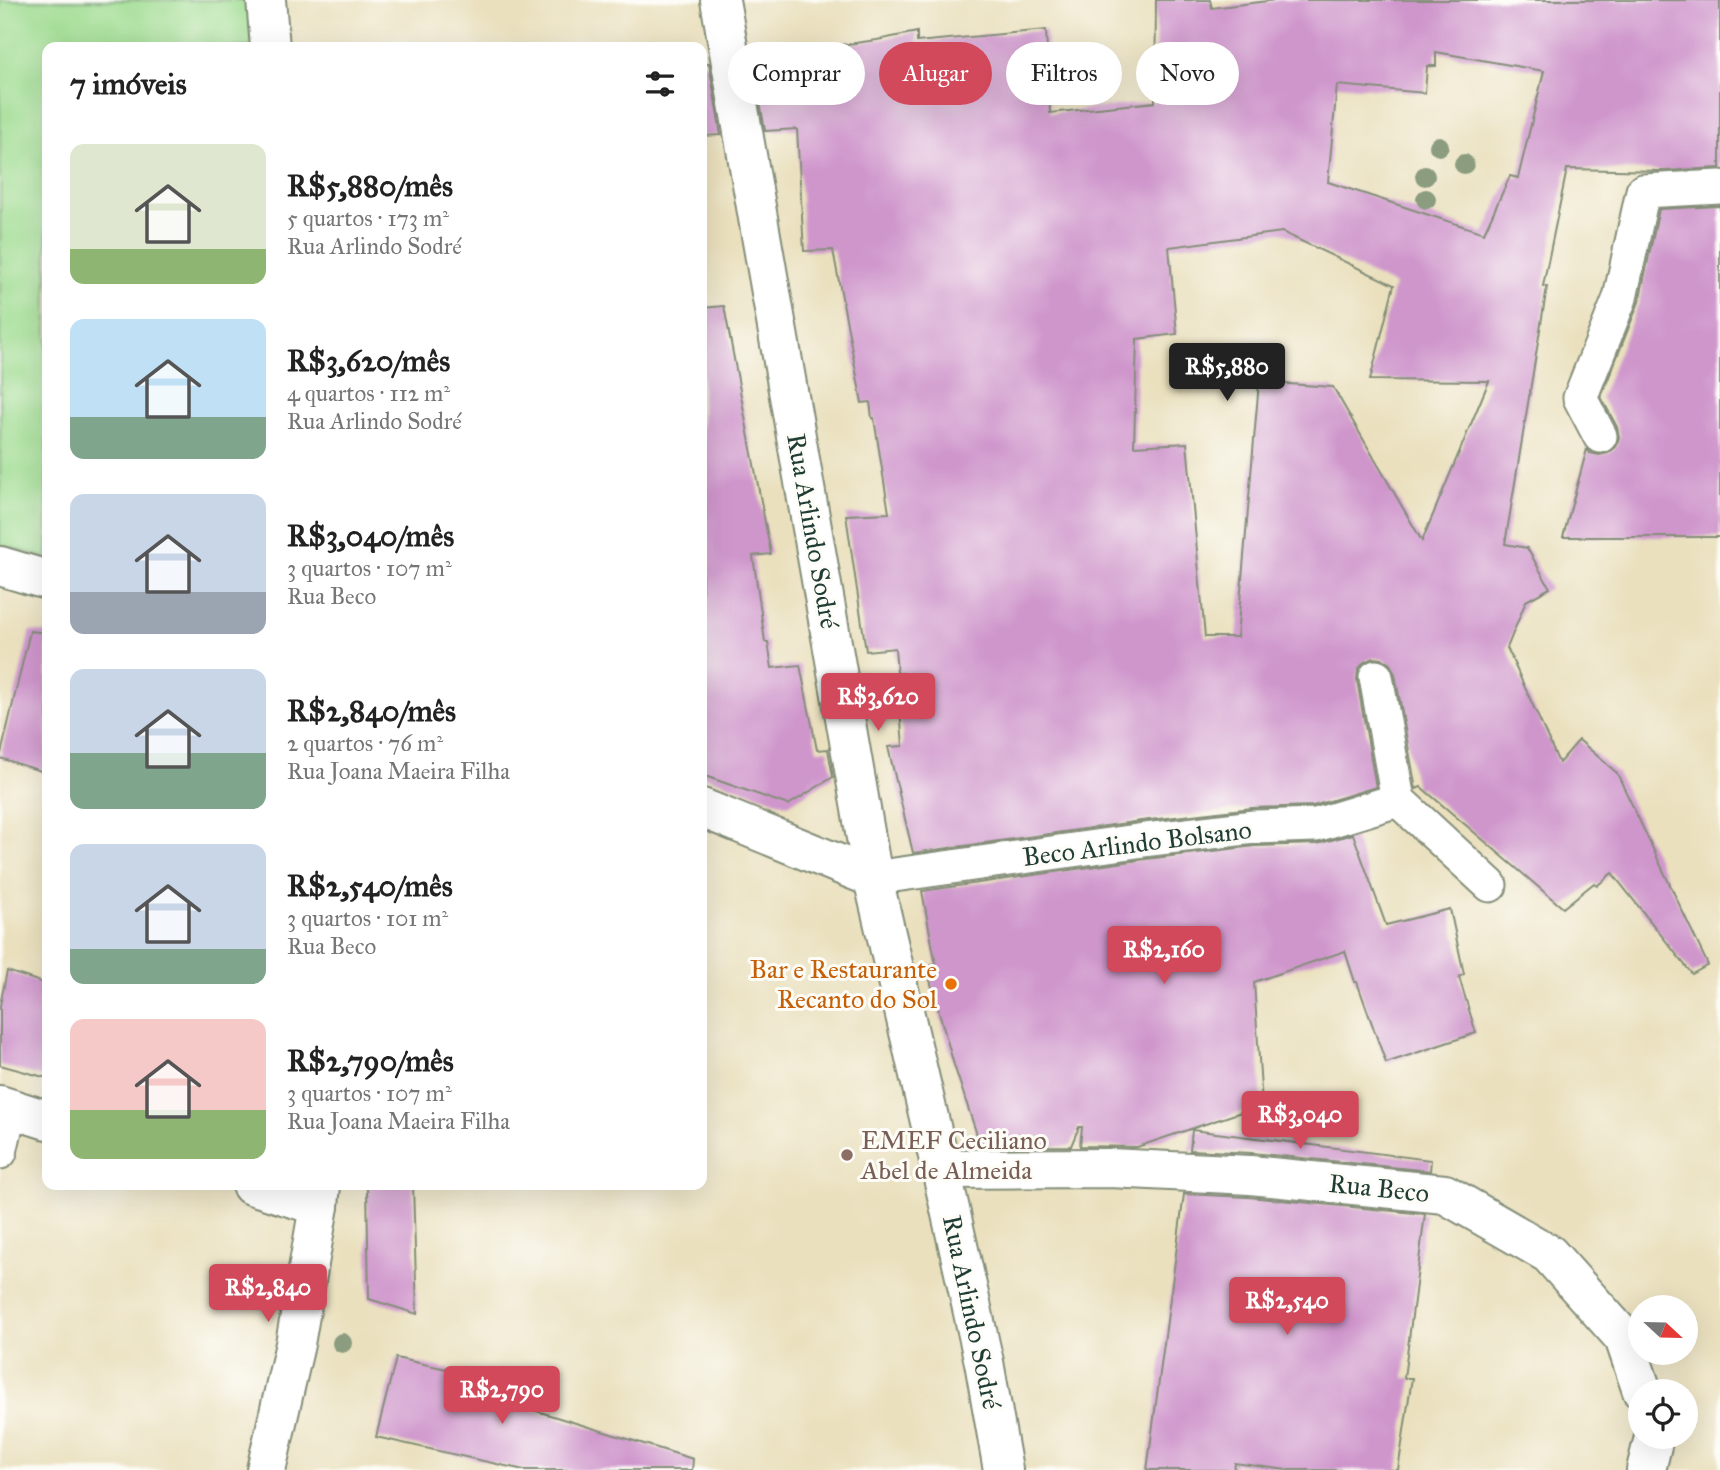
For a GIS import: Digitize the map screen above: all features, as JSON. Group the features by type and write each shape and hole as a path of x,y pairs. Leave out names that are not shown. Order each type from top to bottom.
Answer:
{"street":[{"path":"266,0 270,42"},
{"name":"Rua Arlindo Sodré","path":"720,0 873,878 984,1362 1003,1470"},
{"path":"0,566 42,579"},
{"path":"707,810 873,878"},
{"path":"5,1107 42,1118"},
{"name":"Rua Beco","path":"941,1169 1110,1168 1250,1175 1446,1194 1549,1254 1624,1338 1638,1379"},
{"path":"265,1470 295,1344 320,1196 282,1190"},
{"path":"1646,1470 1651,1449"}],"lane":[{"path":"1600,436 1580,398 1620,298 1643,191 1720,187"},
{"path":"1376,677 1398,800 1490,885"},
{"name":"Beco Arlindo Bolsano","path":"873,878 1144,840 1254,827 1316,825 1398,800"},
{"path":"0,1152 5,1107"}],"green space":[{"path":"0,0 249,0 252,42 42,42 42,557 0,545"}],"building":[{"path":"1156,0 1210,0 1212,8 1276,0 1720,0 1720,168 1663,171 1567,169 1543,286 1547,287 1505,544 1527,548 1550,588 1526,601 1507,648 1559,763 1579,740 1617,773 1708,965 1692,974 1612,873 1597,886 1594,883 1563,908 1421,787 1416,789 1395,674 1390,664 1382,659 1373,658 1364,662 1358,670 1357,680 1376,787 1313,806 1252,808 1141,821 913,853 888,747 903,746 895,648 866,651 846,515 889,513 874,418 870,402 862,403 833,250 804,251 797,129 765,131 760,105 865,105 865,42 862,42 917,32 917,42 1046,30 1047,42 1006,42 1006,105 1050,105 1050,113 1136,104 1239,105 1239,42 1156,42","holes":["1436,52 1544,71 1518,178 1510,176 1484,233 1328,182 1337,85 1425,93 1427,66 1436,66","1282,232 1394,285 1370,380 1489,381 1422,541 1333,387 1259,382 1237,637 1205,637 1187,443 1134,446 1137,339 1177,334 1169,247"]},
{"path":"709,63 721,135 707,136"},
{"path":"1720,206 1720,537 1563,537 1587,449 1590,453 1599,455 1608,453 1616,447 1619,437 1617,427 1601,397 1639,302 1659,209"},
{"path":"724,306 771,554 753,556 765,642 768,642 772,668 800,665 817,750 828,749 833,777 788,805 707,777 707,308"},
{"path":"30,631 42,632 42,771 0,758"},
{"path":"1353,834 1386,925 1450,909 1464,974 1459,977 1476,1033 1386,1063 1345,951 1254,982 1262,1105 1137,1147 1080,1146 1082,1127 1079,1127 1071,1146 981,1147 926,966 936,965 922,891 1255,846 1317,844"},
{"path":"7,971 42,982 42,1077 0,1065 0,1005"},
{"path":"1192,1130 1431,1160 1430,1171 1252,1153 1190,1150"},
{"path":"367,1190 413,1190 417,1314 369,1299"},
{"path":"1184,1194 1248,1197 1425,1214 1404,1378 1412,1378 1398,1470 1287,1470 1235,1463 1234,1470 1147,1470"},
{"path":"396,1358 520,1385 517,1405 693,1459 692,1470 524,1470 376,1437"}],"place":[{"name":"Bar e Restaurante Recanto do Sol","path":"951,984"},
{"name":"EMEF Ceciliano Abel de Almeida","path":"847,1155"}]}
